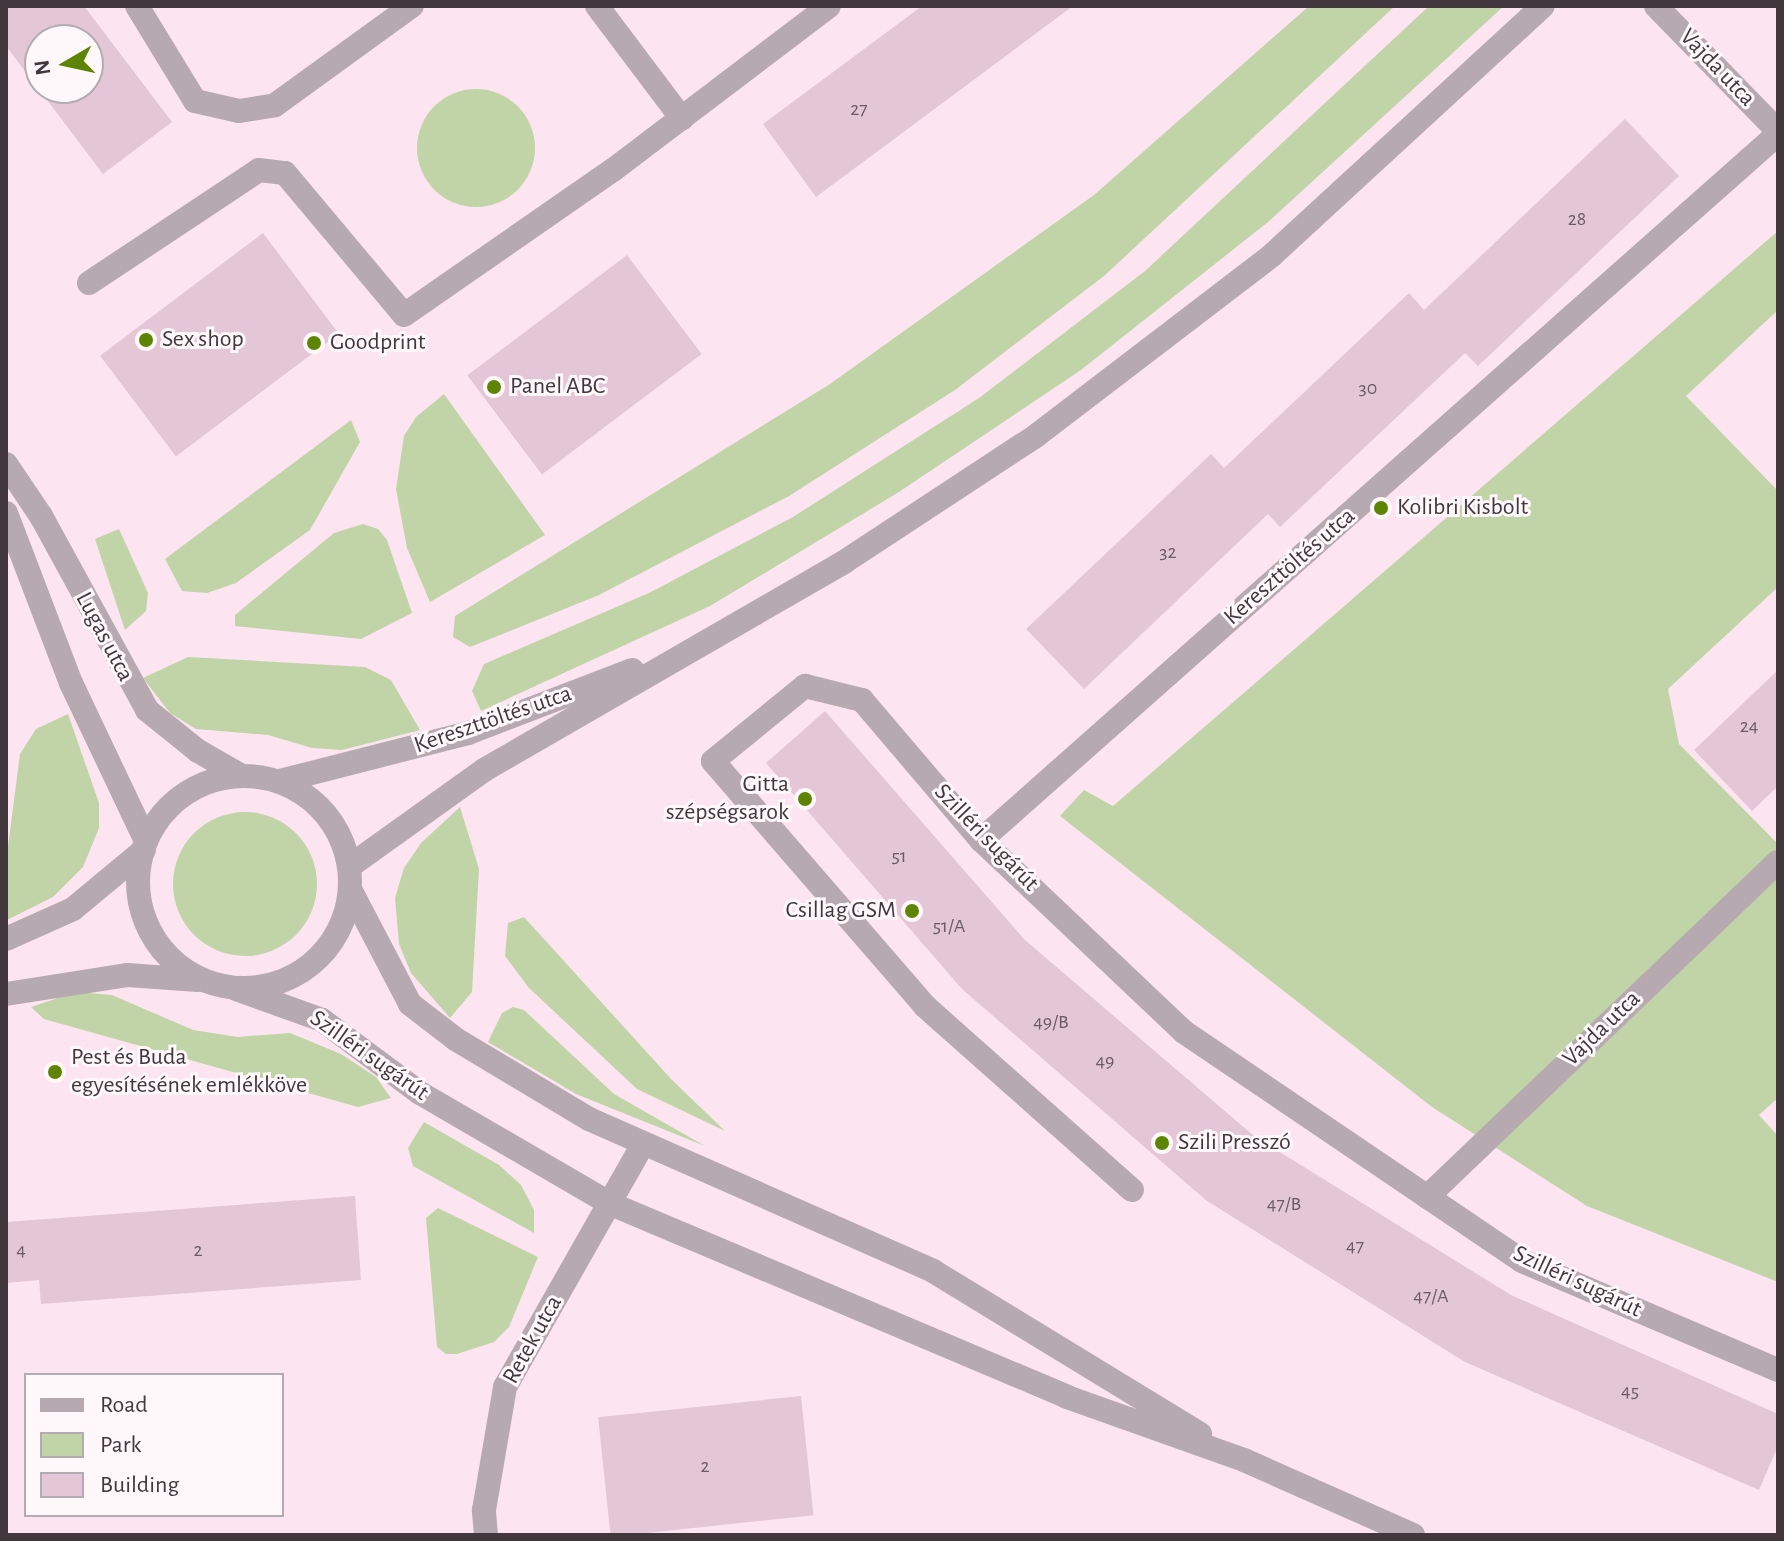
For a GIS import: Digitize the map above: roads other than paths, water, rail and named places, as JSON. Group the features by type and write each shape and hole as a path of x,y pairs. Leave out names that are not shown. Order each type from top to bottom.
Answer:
{"street":[{"path":"137,6 195,101 239,111 275,105 412,6"},
{"path":"597,6 682,119"},
{"path":"89,283 259,170 285,173 404,315 682,119 829,6"},
{"name":"Kereszttöltés utca","path":"350,866 484,770 844,562 1037,435 1271,256 1543,6"},
{"name":"Vajda utca","path":"1656,6 1778,132"},
{"name":"Kereszttöltés utca","path":"981,840 1778,132"},
{"name":"Lugas utca","path":"6,464 41,516 147,710 198,751 240,775"},
{"name":"Lugas utca","path":"6,513 71,683 145,846"},
{"name":"Kereszttöltés utca","path":"280,781 468,733 701,644"},
{"name":"Szilléri sugárút","path":"1132,1190 925,1006 713,761 805,686 862,700 981,840 1184,1032 1522,1261 1778,1370"},
{"path":"6,994 127,975 203,981 236,989 269,987 300,974 325,952 343,924 351,891 350,866 342,838 326,814 305,794 280,781 240,775 186,793 163,813 145,846 138,885 150,932 172,961 203,981"},
{"path":"6,939 73,909 145,846"},
{"name":"Vajda utca","path":"1427,1197 1778,862"},
{"name":"Szilléri sugárút","path":"351,891 410,1004 483,1056 589,1119 781,1199 933,1271 1244,1460"},
{"name":"Szilléri sugárút","path":"236,989 322,1020 420,1093 611,1204 1067,1397 1244,1460 1413,1535"},
{"name":"Retek utca","path":"486,1535 484,1510 505,1387 643,1144"}],"place":[{"name":"Sex shop","path":"146,340"},
{"name":"Goodprint","path":"314,343"},
{"name":"Panel ABC","path":"494,387"},
{"name":"Kolibri Kisbolt","path":"1381,508"},
{"name":"Gitta szépségsarok","path":"805,799"},
{"name":"Csillag GSM","path":"912,911"},
{"name":"Pest és Buda egyesítésének emlékköve","path":"55,1072"},
{"name":"Szili Presszó","path":"1162,1143"}]}
